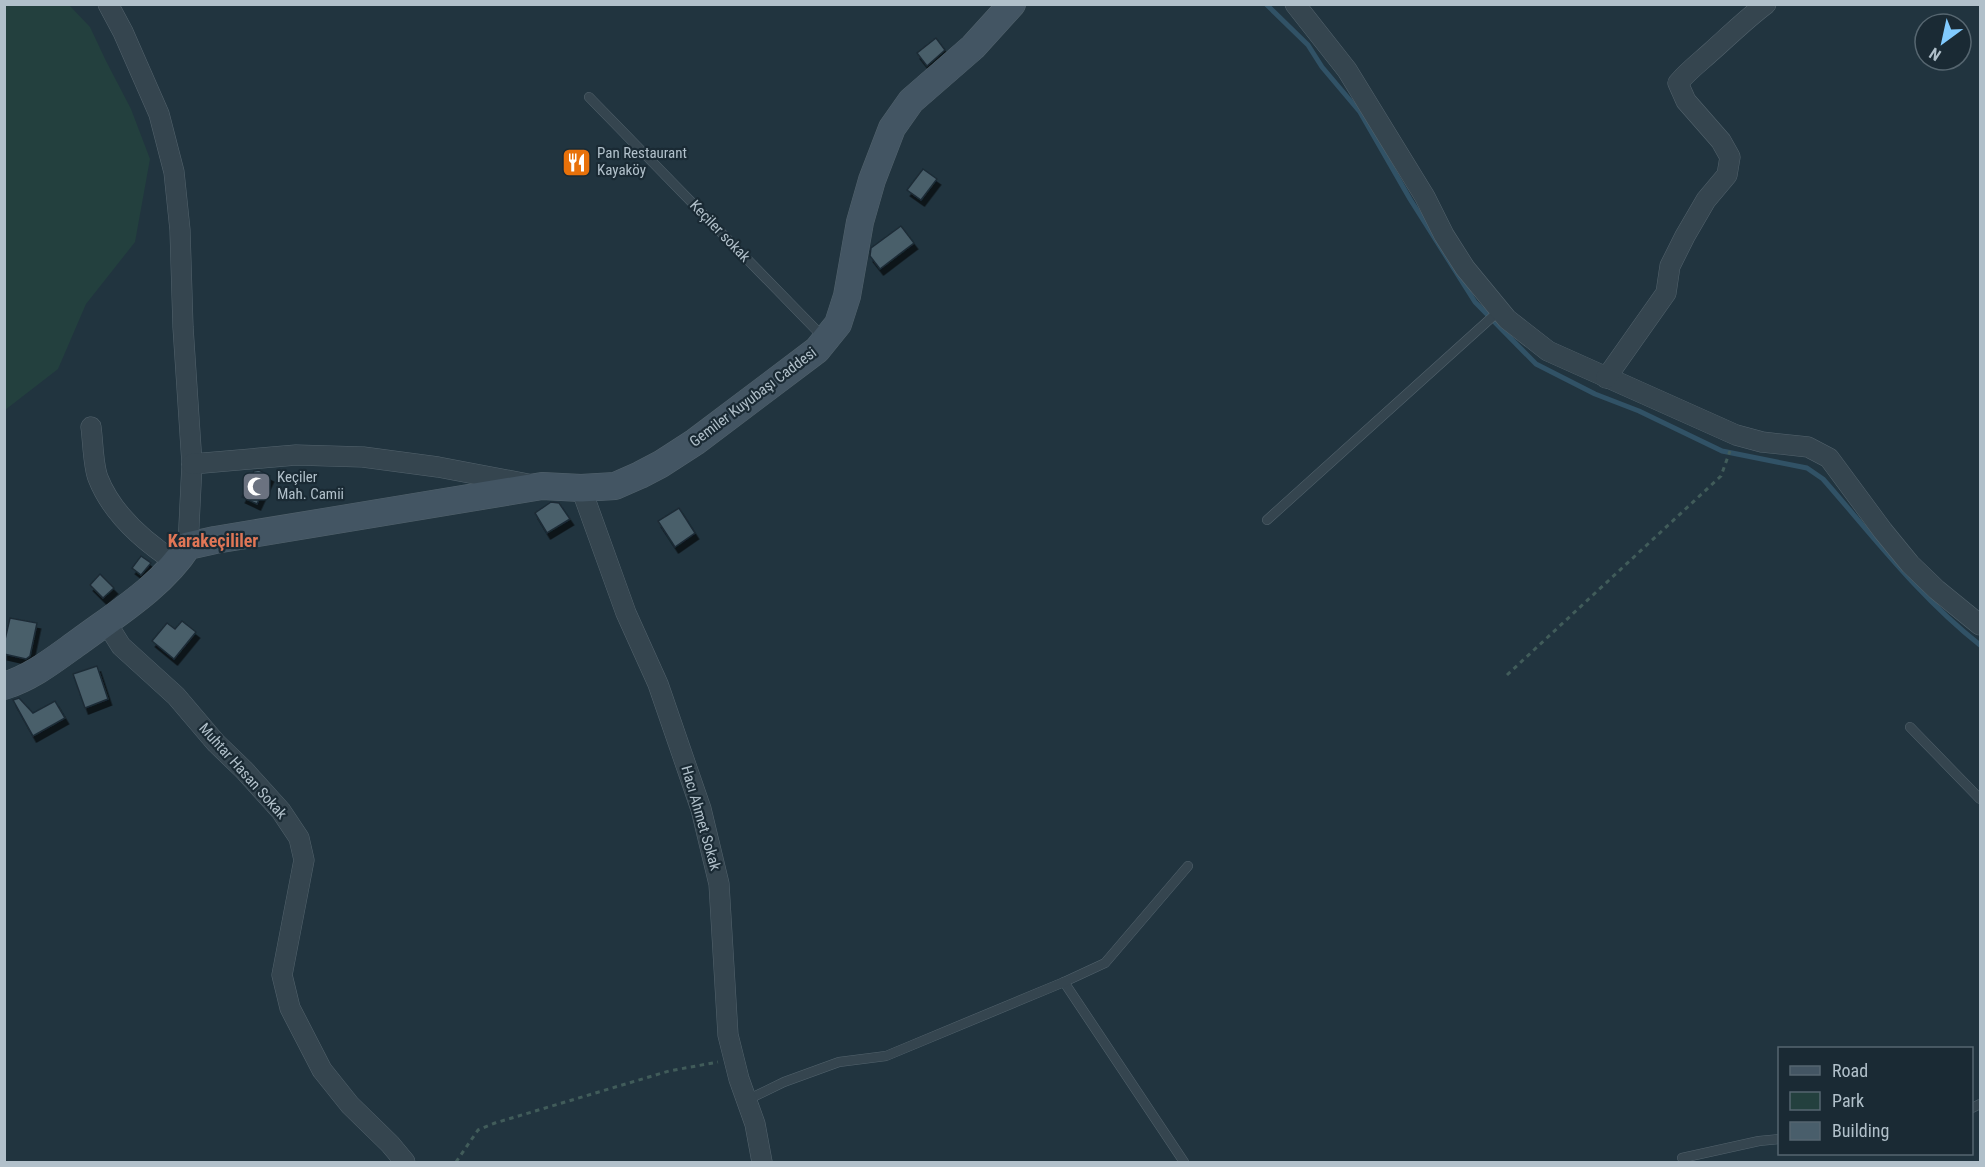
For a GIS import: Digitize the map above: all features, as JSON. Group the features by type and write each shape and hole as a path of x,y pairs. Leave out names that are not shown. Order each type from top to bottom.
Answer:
{"street":[{"path":"108,4 123,32 159,114 174,172 180,230 183,327 192,464 183,554"},
{"name":"Gemiler Kuyubaşı Caddesi","path":"581,488 615,486 662,464 695,442 817,350 826,340 838,324 847,296 860,222 872,180 892,128 911,101 973,47 1012,4"},
{"path":"1295,4 1347,70 1425,197 1444,235 1466,268 1507,319 1548,351 1737,435 1762,442 1808,447 1830,458 1882,531 1910,564 1937,590 1980,625"},
{"path":"1606,378 1666,293 1670,266 1685,236 1706,200 1727,175 1730,157 1721,141 1686,101 1678,83 1742,22 1766,4"},
{"path":"91,427 97,477 119,514 155,549 183,554"},
{"path":"192,464 296,455 363,456 542,486 581,488"},
{"path":"6,684 37,671 132,603 183,554 215,540 542,486"},
{"name":"Hacı Ahmet Sokak","path":"581,488 626,613 658,684 700,809 719,884 728,1035 755,1124 762,1162"},
{"name":"Muhtar Hasan Sokak","path":"106,622 121,646 176,696 216,743 281,811 299,838 304,860 282,975 290,1008 322,1070 350,1105 405,1162"}],"lane":[{"name":"Keçiler sokak","path":"589,97 826,340"},
{"path":"1267,520 1500,311"},
{"path":"1910,727 1980,799"},
{"path":"747,1100 784,1082 839,1062 886,1056 1105,963 1188,866"},
{"path":"1064,982 1184,1162"},
{"path":"1682,1158 1759,1141 1778,1139"}],"path":[{"path":"1507,675 1721,476 1725,463"},
{"path":"456,1162 478,1130 669,1071 734,1059"}],"green space":[{"path":"5,4 69,5 90,27 131,109 150,159 135,242 86,304 58,369 5,410"}],"building":[{"path":"936,38 945,50 927,66 917,53"},
{"path":"923,169 937,179 921,200 907,190"},
{"path":"901,226 914,243 880,269 870,256 871,248"},
{"name":"Keçiler Mah. Camii","path":"259,470 270,476 257,504 242,497 254,471"},
{"path":"551,502 559,503 570,519 547,533 535,513"},
{"path":"679,508 695,533 675,547 658,521"},
{"path":"141,556 151,563 141,575 132,568"},
{"path":"100,574 114,588 103,598 90,585"},
{"path":"10,618 37,623 30,656 26,659 4,654"},
{"path":"182,621 196,632 174,659 152,641 167,623 175,629"},
{"path":"97,666 108,699 85,708 73,674"},
{"path":"19,698 33,713 55,701 65,718 33,736 13,700"}],"waterway":[{"path":"1266,4 1308,45 1322,67 1360,112 1410,199 1475,302 1536,364 1595,394 1639,411 1722,451 1807,468 1823,479 1917,587 1980,645"}],"place":[{"name":"Pan Restaurant Kayaköy","path":"576,162"},
{"name":"Keçiler Mah. Camii","path":"256,486"}],"district":[{"name":"Karakeçililer","path":"213,541"}]}
